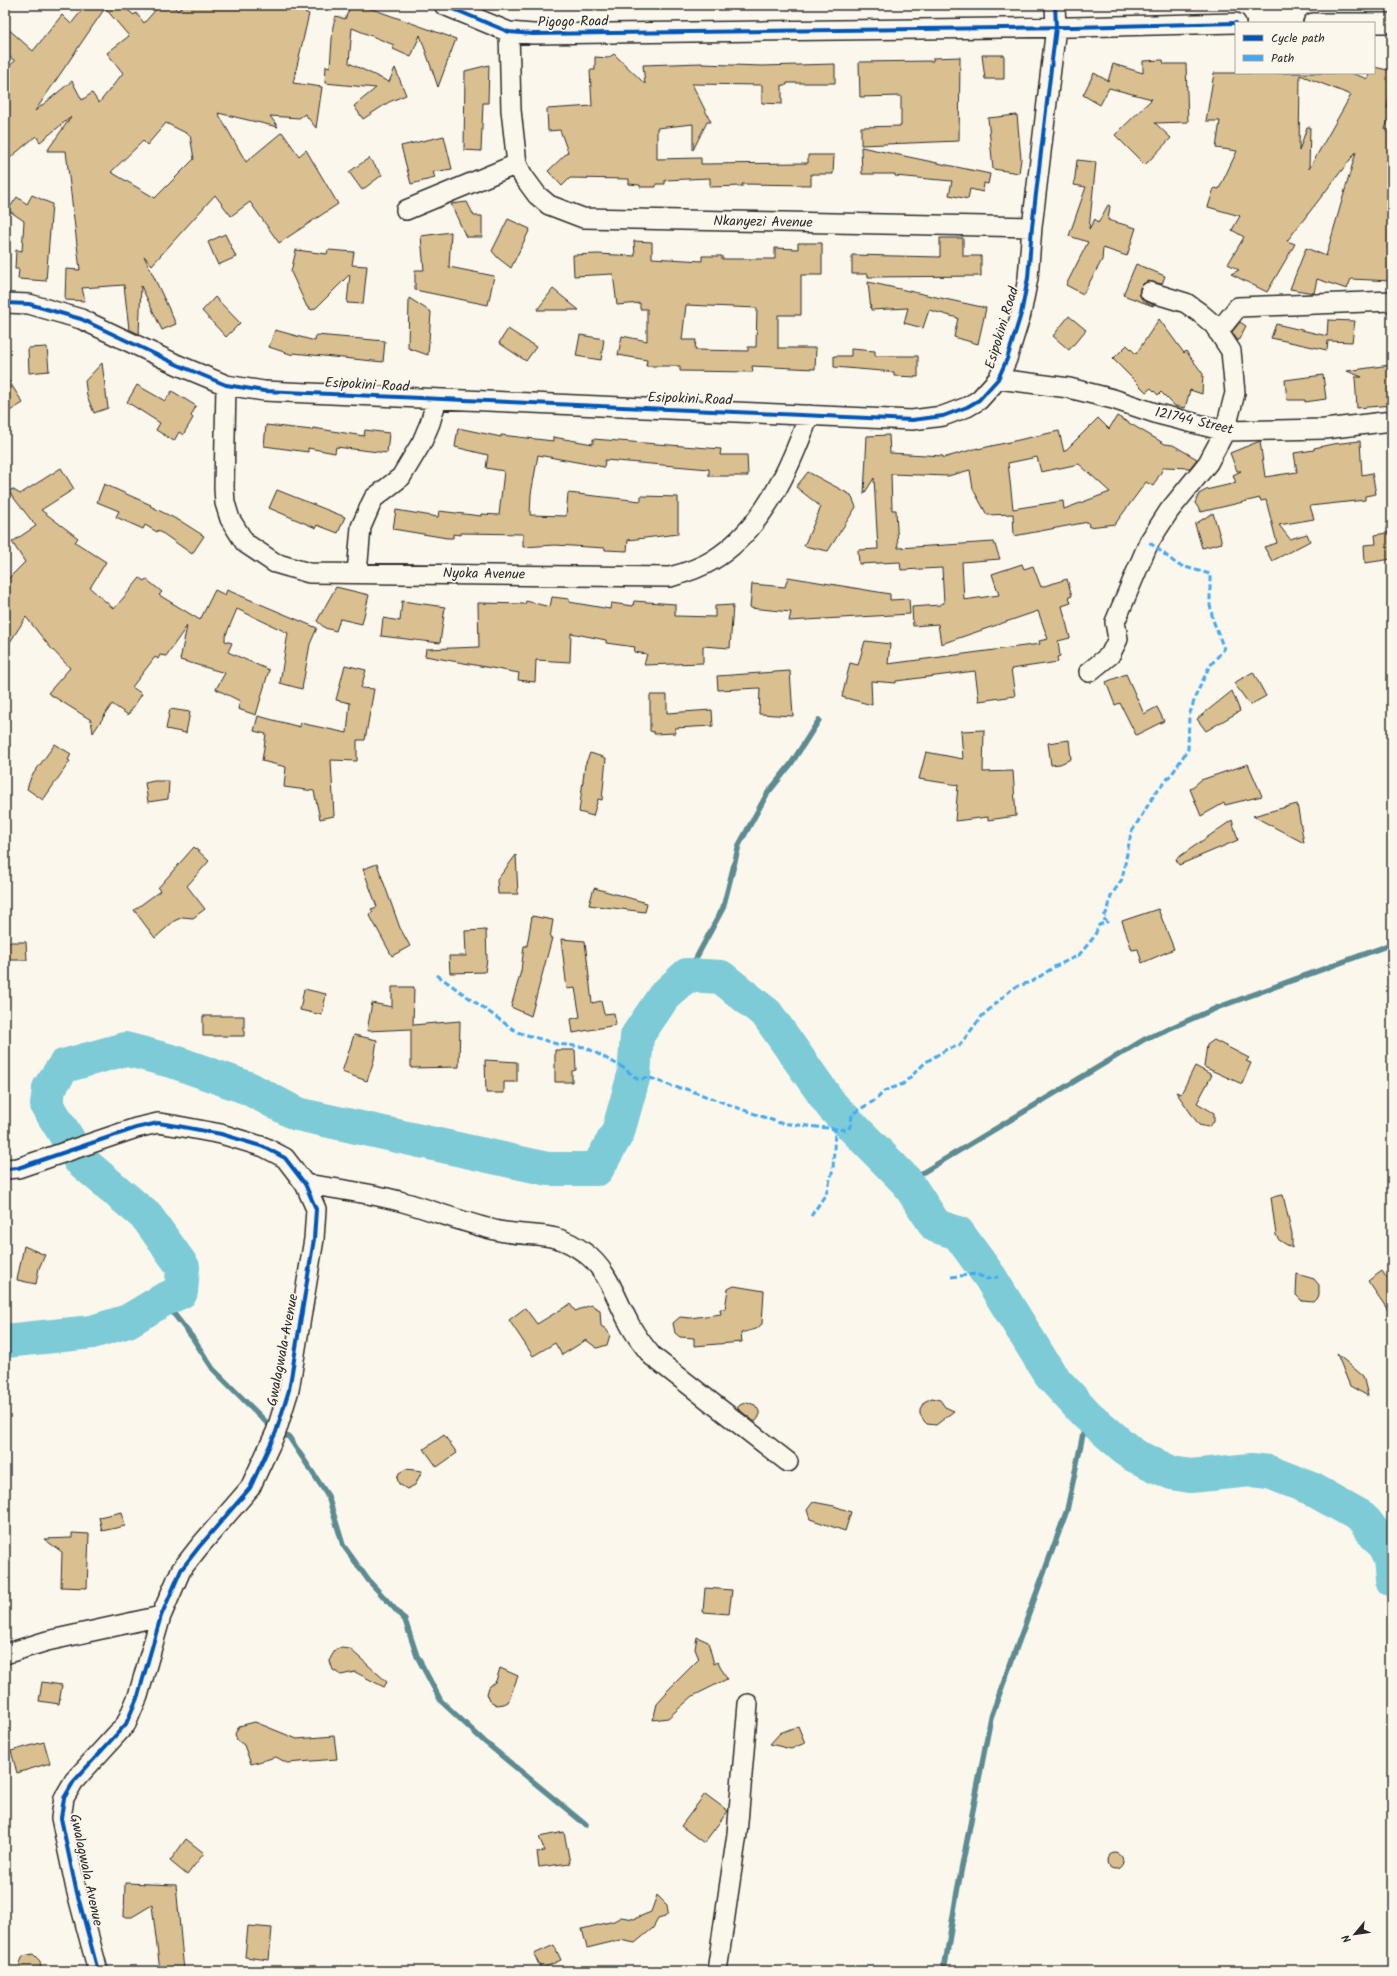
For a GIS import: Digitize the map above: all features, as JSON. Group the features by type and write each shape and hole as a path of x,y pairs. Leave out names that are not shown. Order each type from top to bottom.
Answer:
{"street":[{"name":"Pigogo Road","path":"444,5 509,32 533,34 1235,23"},
{"name":"Esipokini Road","path":"5,303 28,304 81,319 178,365 226,385 264,391 912,420 943,416 967,407 979,400 998,380 1021,314 1028,278 1032,227 1056,27 1055,5"},
{"path":"1375,23 1392,23"},
{"name":"Nkanyezi Avenue","path":"509,32 511,110 517,164 523,176 532,188 549,205 583,218 1032,227"},
{"path":"406,210 517,164"},
{"path":"1090,672 1110,655 1118,639 1115,622 1149,542 1169,511 1208,463 1225,431 1235,393 1231,351 1218,332 1200,313 1186,303 1150,292"},
{"path":"1218,332 1238,307 1392,301"},
{"name":"121744 Street","path":"998,380 1069,388 1113,399 1158,414 1225,431 1325,429 1392,421"},
{"name":"Nyoka Avenue","path":"226,385 225,503 237,533 245,543 275,563 308,573 670,577 693,570 712,561 731,547 757,520 777,487 794,454 809,415"},
{"path":"357,573 361,527 371,504 374,498 401,477 422,442 430,423 437,399"},
{"name":"Gwalagwala Avenue","path":"5,1169 18,1168 136,1128 158,1123 221,1134 264,1147 285,1158 305,1184 316,1209 314,1239 289,1390 276,1432 250,1488 181,1570 162,1616 138,1696 126,1724 74,1781 64,1798 61,1818 76,1889 98,1971"},
{"path":"305,1184 359,1192 402,1202 500,1231 547,1235 562,1238 586,1253 608,1276 628,1322 637,1337 652,1356 788,1462"},
{"path":"5,1654 47,1641 162,1616"},
{"path":"717,1971 737,1834 748,1704"}],"building":[{"path":"86,5 121,5 134,15 136,13 144,23 160,5 172,5 178,11 185,5 290,5 309,14 293,83 322,87 316,128 305,114 299,118 270,116 278,127 218,113 246,162 282,132 299,156 306,150 338,204 279,243 250,202 231,216 215,195 152,265 144,256 176,324 162,330 141,286 139,334 129,329 124,285 82,288 85,301 65,300 66,269 80,270 66,151 47,151 71,117 40,142 36,136 5,162 5,70 15,61 5,53 5,26 33,51 62,15 71,24","holes":["105,8 129,36 107,53 123,73 99,103 92,93 82,100 72,81 35,111","166,123 190,135 194,159 155,198 111,172 143,141 147,145"]},
{"path":"351,5 361,5 456,39 438,87 420,35 411,57 393,49 394,45 352,28 349,63 389,82 395,68 406,95 389,102 363,119 354,106 376,88 325,83 326,66 330,67 333,26 336,16 345,19"},
{"path":"614,54 645,84 643,65 702,63 762,66 835,64 835,83 787,83 787,85 782,85 782,104 762,103 762,85 692,84 711,122 707,122 693,150 693,124 657,128 657,159 701,158 701,164 808,163 808,155 834,155 833,174 811,174 811,185 742,184 743,186 710,187 710,178 665,180 665,184 656,184 656,187 640,187 640,185 629,184 629,179 570,178 562,186 548,171 568,152 560,130 548,131 547,109 592,106 590,70 595,70 595,57 608,58"},
{"path":"982,55 1004,55 1004,79 985,79"},
{"path":"960,57 959,141 861,145 861,127 901,126 901,96 860,97 859,62 933,61 933,58"},
{"path":"1163,60 1164,64 1186,64 1188,122 1155,123 1171,138 1145,165 1115,135 1152,99 1109,88 1100,105 1083,95 1094,73 1108,81 1113,64 1143,73 1143,61"},
{"path":"489,65 488,103 483,103 481,151 464,150 465,71"},
{"path":"1375,67 1392,71 1392,84 1387,108 1392,110 1385,129 1392,131 1392,281 1351,279 1347,289 1317,279 1314,293 1290,289 1306,248 1326,256 1356,152 1287,241 1295,244 1267,292 1231,274 1239,270 1228,264 1244,237 1232,230 1240,216 1208,207 1214,188 1219,189 1237,151 1216,148 1220,121 1206,121 1214,73 1354,74 1368,79 1369,74 1375,74","holes":["1300,75 1351,95 1309,169 1310,127 1307,127 1299,151"]},
{"path":"1017,115 1021,159 1019,173 993,169 988,118"},
{"path":"444,136 452,169 433,172 435,178 411,184 401,146"},
{"path":"861,147 990,174 988,184 984,183 983,192 970,189 968,199 949,195 952,181 895,176 895,174 862,174"},
{"path":"369,158 382,175 362,190 349,172"},
{"path":"1077,160 1096,162 1089,229 1095,219 1098,223 1108,205 1110,206 1108,220 1136,228 1127,256 1103,248 1102,260 1083,294 1066,285 1088,242 1069,236 1086,187 1074,185"},
{"path":"32,195 52,204 46,281 18,279 19,269 15,269 16,250 22,251 24,221 8,210 17,197 27,204"},
{"path":"467,202 474,216 482,216 482,237 466,237 451,204"},
{"path":"508,219 530,229 511,268 498,258 492,251"},
{"path":"451,232 449,267 494,276 488,305 415,290 415,270 424,270 421,236"},
{"path":"225,234 236,257 218,265 208,242"},
{"path":"940,238 963,238 963,256 981,256 981,276 868,277 868,274 852,274 852,255 940,257"},
{"path":"634,241 652,242 652,258 702,261 702,256 722,256 722,259 775,259 775,248 798,249 798,243 822,243 822,275 801,275 801,315 778,315 778,348 816,348 815,369 752,366 753,372 680,371 680,366 646,366 647,360 618,355 622,336 647,341 647,309 640,309 640,303 617,305 613,274 574,276 573,255 598,254 635,256","holes":["686,305 757,308 756,347 748,347 748,351 695,350 696,340 682,340"]},
{"path":"296,250 327,254 328,250 354,252 352,265 367,266 363,304 347,303 350,274 317,307 312,310 307,307 291,272"},
{"path":"1136,264 1165,276 1162,284 1148,281 1140,288 1139,294 1142,299 1154,305 1153,306 1123,295"},
{"path":"868,282 986,308 978,344 954,337 958,318 929,310 923,328 904,323 908,308 871,310"},
{"path":"553,289 579,310 537,310"},
{"path":"215,297 240,323 226,337 202,311"},
{"path":"409,298 431,312 428,355 408,348"},
{"path":"1069,316 1086,330 1069,350 1053,336"},
{"path":"1159,319 1184,353 1186,351 1203,374 1202,394 1190,390 1185,408 1175,406 1161,392 1158,395 1151,388 1146,392 1113,359 1127,345 1136,354"},
{"path":"1328,320 1355,321 1352,342 1328,341 1327,350 1271,338 1276,324 1327,336"},
{"path":"1240,322 1246,326 1238,341 1232,332"},
{"path":"508,329 536,347 526,361 499,343"},
{"path":"275,330 315,341 316,335 385,341 383,362 293,353 293,355 269,347"},
{"path":"580,335 604,339 601,360 576,356"},
{"path":"47,347 49,371 29,373 28,348"},
{"path":"851,349 875,351 875,356 918,356 918,377 894,376 894,372 834,367 834,356 851,356"},
{"path":"102,363 108,408 94,413 87,396 85,381"},
{"path":"1390,365 1392,379 1392,405 1357,408 1355,377 1362,377 1347,371"},
{"path":"5,375 23,403 5,414"},
{"path":"1323,375 1326,399 1305,402 1305,400 1287,400 1285,380"},
{"path":"137,385 165,401 172,391 196,406 191,416 193,418 183,435 179,432 174,441 156,430 160,423 127,402"},
{"path":"1117,416 1165,444 1173,445 1197,459 1190,468 1164,467 1153,486 1146,482 1115,524 1089,527 1088,522 1014,536 1013,514 987,515 973,489 970,470 948,476 891,474 892,510 896,510 898,548 994,542 1000,559 962,562 964,600 999,595 992,574 1022,564 1024,569 1033,566 1041,587 1067,579 1072,596 1069,597 1071,603 1062,606 1070,638 1058,641 1060,656 1057,657 1058,662 1011,669 1015,696 979,701 975,671 896,681 896,683 871,681 872,705 842,697 850,663 858,665 865,641 890,644 888,664 1040,644 1039,641 1048,639 1038,611 941,644 938,624 913,626 912,607 940,605 944,603 942,568 901,570 900,562 859,564 858,550 878,549 874,478 864,494 867,436 889,435 890,453 943,456 943,458 978,448 1059,431 1064,452 1098,418 1109,429","holes":["1037,457 1041,472 1079,464 1110,492 1064,509 1063,501 1013,509 1008,463"]},
{"path":"266,425 312,430 313,428 364,436 365,430 389,433 387,453 336,447 335,453 308,448 308,452 264,446"},
{"path":"458,428 501,437 501,435 553,441 553,437 593,444 593,439 721,449 720,455 747,455 748,476 709,476 709,469 605,460 604,467 538,455 531,494 530,515 566,516 568,493 641,501 641,496 678,497 678,534 628,540 627,551 555,545 523,547 523,534 461,533 461,535 453,534 453,538 447,538 393,529 396,510 438,517 439,511 481,516 481,514 499,515 504,471 486,468 488,455 455,447"},
{"path":"1260,441 1265,477 1297,472 1294,453 1314,450 1314,448 1333,444 1360,441 1362,475 1372,473 1376,494 1365,496 1365,500 1310,506 1314,519 1279,525 1290,539 1307,534 1310,541 1272,561 1264,547 1277,543 1266,500 1261,501 1260,498 1201,512 1195,503 1199,494 1206,490 1236,483 1233,475 1241,471 1237,471 1230,453"},
{"path":"61,468 74,489 41,510 78,538 75,542 106,562 90,588 114,609 140,578 144,581 146,579 162,592 159,595 200,620 215,590 225,595 227,590 317,628 310,644 302,689 280,683 288,633 237,609 225,637 225,641 232,643 228,652 269,670 256,715 238,709 240,701 216,689 225,673 180,660 187,626 166,656 160,655 158,659 155,657 132,687 142,694 128,715 112,704 93,733 91,720 48,693 70,668 50,647 26,617 5,650 5,582 25,562 12,542 36,526 9,492 12,489 20,494"},
{"path":"808,472 851,495 856,507 828,551 804,546 821,507 796,487"},
{"path":"104,484 151,505 150,506 182,522 204,536 192,554 158,530 157,532 145,525 143,529 116,517 119,511 97,502"},
{"path":"277,490 345,517 338,533 317,525 316,528 269,508"},
{"path":"1213,513 1222,543 1202,548 1195,524"},
{"path":"1392,532 1392,559 1365,563 1364,545 1376,544 1375,535"},
{"path":"788,577 890,594 890,600 909,599 910,614 789,621 791,612 750,608 752,584 785,587"},
{"path":"336,587 369,595 362,624 340,619 336,631 325,628 317,621"},
{"path":"552,597 569,599 569,602 610,609 611,603 633,606 634,601 675,604 675,616 715,617 715,606 733,605 730,648 703,646 703,663 644,665 647,654 634,652 635,647 606,643 606,640 571,633 570,662 536,660 535,682 518,680 519,673 425,656 426,649 479,647 478,603 525,604 526,601 550,607"},
{"path":"402,601 445,607 440,643 381,636 383,618 400,621"},
{"path":"345,665 366,670 361,688 374,689 365,740 357,740 357,761 331,760 334,816 320,819 314,791 284,787 286,767 262,761 266,734 254,731 258,716 300,727 300,723 347,733 350,703 336,700"},
{"path":"790,671 793,716 759,714 760,688 718,690 717,676"},
{"path":"1253,672 1266,696 1250,705 1234,683"},
{"path":"1126,674 1144,714 1157,707 1164,721 1136,735 1120,703 1115,705 1106,682"},
{"path":"1232,691 1240,711 1206,731 1197,719"},
{"path":"650,695 667,695 667,713 712,710 713,726 675,728 675,733 654,734 654,732 650,731"},
{"path":"170,709 190,712 186,733 166,729"},
{"path":"984,730 983,772 1013,771 1016,816 988,820 988,817 955,821 958,785 919,779 926,752 963,759 961,731"},
{"path":"1069,740 1071,759 1060,764 1051,765 1048,743"},
{"path":"55,744 71,754 68,760 70,761 43,800 27,789 31,777"},
{"path":"590,753 606,758 602,800 598,799 593,816 579,812 585,765"},
{"path":"1248,764 1262,796 1225,805 1224,803 1201,816 1190,789 1201,780"},
{"path":"154,781 169,781 168,799 148,802 145,783"},
{"path":"1297,804 1304,843 1253,816"},
{"path":"1232,820 1238,840 1179,865 1176,859"},
{"path":"194,847 209,861 187,886 205,909 193,918 183,917 174,921 155,938 134,910 160,891 158,888"},
{"path":"516,855 518,894 498,894 497,880"},
{"path":"377,864 400,928 410,946 392,956 369,914 373,912 371,909 377,907 363,869"},
{"path":"594,888 647,903 645,912 589,905"},
{"path":"1158,909 1174,949 1142,963 1138,949 1132,950 1122,921"},
{"path":"532,916 553,920 550,938 552,938 531,1016 511,1007 521,971 524,946 527,946"},
{"path":"486,930 487,959 485,972 450,973 449,956 466,956 465,931"},
{"path":"561,939 585,941 592,1003 601,1001 604,1014 614,1013 616,1025 573,1033 571,1019 580,1017 575,988 567,989"},
{"path":"5,942 26,942 27,960 5,960"},
{"path":"392,987 414,987 413,1025 460,1021 459,1067 411,1068 411,1029 367,1031 372,1003 392,1007"},
{"path":"304,989 326,994 322,1015 300,1010"},
{"path":"203,1016 244,1016 244,1036 203,1036"},
{"path":"354,1035 377,1040 374,1060 367,1081 342,1072"},
{"path":"1214,1040 1249,1058 1246,1061 1251,1063 1242,1084 1204,1067 1207,1045"},
{"path":"555,1050 575,1050 576,1070 572,1071 572,1082 555,1082"},
{"path":"485,1060 517,1062 517,1082 504,1082 504,1093 486,1093"},
{"path":"1195,1066 1212,1075 1197,1103 1214,1113 1214,1122 1208,1127 1199,1125 1176,1092 1181,1094"},
{"path":"1283,1195 1292,1234 1292,1248 1279,1240 1276,1235 1271,1197"},
{"path":"24,1246 45,1255 39,1268 36,1284 17,1280"},
{"path":"1382,1271 1392,1286 1392,1316 1368,1281"},
{"path":"1297,1274 1314,1279 1319,1285 1319,1296 1313,1302 1302,1301 1296,1295"},
{"path":"734,1286 764,1291 762,1324 756,1329 741,1333 742,1342 694,1346 694,1338 680,1337 675,1333 673,1323 680,1317 690,1318 721,1314 720,1309 725,1309 728,1289"},
{"path":"570,1304 575,1311 591,1305 600,1310 601,1326 606,1329 610,1335 607,1345 597,1348 586,1340 562,1355 555,1343 533,1356 509,1320 525,1308 537,1324"},
{"path":"1337,1354 1363,1376 1368,1396 1350,1386"},
{"path":"932,1398 940,1400 945,1407 954,1411 936,1425 927,1424 920,1414 920,1409 924,1402"},
{"path":"747,1402 755,1405 759,1411 759,1417 755,1422 737,1408"},
{"path":"444,1435 457,1453 437,1467 424,1449"},
{"path":"406,1469 422,1471 415,1485 407,1489 399,1484 397,1478 399,1473"},
{"path":"813,1502 834,1506 851,1512 845,1531 810,1519 807,1510"},
{"path":"122,1512 125,1526 102,1531 99,1517"},
{"path":"72,1533 89,1534 87,1588 61,1587 62,1552 44,1539 72,1538"},
{"path":"705,1588 732,1590 729,1614 703,1612"},
{"path":"697,1637 708,1642 714,1664 718,1662 727,1679 693,1696 668,1718 653,1720 657,1704 667,1693 666,1692 699,1659 695,1649"},
{"path":"336,1649 350,1649 387,1682 384,1687 355,1672 341,1675 333,1670 330,1661 331,1657"},
{"path":"500,1668 518,1676 508,1702 497,1705 490,1701 487,1694 489,1687 496,1681"},
{"path":"42,1682 62,1685 59,1704 39,1701"},
{"path":"255,1722 297,1739 334,1736 337,1759 287,1763 276,1757 251,1764 244,1745 237,1740 235,1734 239,1726"},
{"path":"798,1726 805,1743 791,1749 770,1744 780,1733"},
{"path":"44,1742 50,1763 17,1773 11,1751"},
{"path":"705,1794 728,1811 704,1843 681,1826"},
{"path":"564,1832 570,1863 539,1867 537,1852 545,1851 539,1837"},
{"path":"186,1839 204,1853 187,1875 170,1861"},
{"path":"1115,1853 1121,1855 1123,1861 1121,1867 1115,1869 1109,1867 1107,1861 1109,1855"},
{"path":"125,1883 176,1885 184,1971 160,1971 152,1905 132,1917 124,1917"},
{"path":"657,1895 667,1905 668,1913 665,1917 658,1919 653,1928 635,1943 620,1940 587,1948 582,1929 614,1921 621,1917 634,1919 651,1912"},
{"path":"248,1926 272,1928 269,1960 245,1957"},
{"path":"554,1945 561,1960 541,1969 534,1954"},
{"path":"33,1954 40,1961 41,1971 20,1971 20,1963 23,1956"}],"waterway":[{"path":"687,975 723,908 739,845 767,794 791,764 819,720"},
{"path":"907,1182 1145,1039 1219,1007 1392,944"},
{"path":"68,1139 47,1105 49,1088 64,1066 125,1049 175,1062 248,1088 297,1114 548,1169 597,1169 618,1132 634,1075 637,1036 664,996 687,975 721,977 767,1014 832,1106 907,1182 936,1226 958,1233 990,1277 1051,1376 1087,1415 1133,1455 1172,1473 1190,1476 1251,1470 1269,1472 1310,1488 1362,1517 1383,1544 1390,1560 1392,1580"},
{"path":"5,1341 92,1332 128,1321 163,1300 181,1292 183,1267 147,1217 79,1159"},
{"path":"163,1300 192,1337 213,1369 276,1432 289,1437 328,1496 343,1545 369,1581 405,1620 417,1656 441,1701 485,1742 586,1825"},
{"path":"944,1971 957,1892 991,1717 1067,1510 1087,1415"}],"marked path":[{"path":"437,975 517,1032 557,1044 585,1047 624,1068 637,1079 648,1077 780,1123 846,1130 851,1126 852,1114 877,1099 884,1091 903,1084 926,1062 947,1049 959,1046 982,1016 1013,988 1033,981 1054,967 1079,955 1094,937 1099,925 1107,922 1103,918 1108,910 1111,896 1122,879 1131,833 1156,792 1174,771 1188,749 1189,716 1196,695 1209,667 1224,649 1213,620 1210,605 1210,574 1178,565 1149,542"},
{"path":"811,1216 826,1194 833,1169 835,1130"},
{"path":"951,1277 976,1274 987,1279 998,1277"}],"cycle path":[{"path":"444,5 509,32 533,34 1073,27 1235,23"},
{"path":"5,303 29,304 81,319 178,365 226,385 264,391 912,420 943,416 967,407 979,400 998,379 1007,359 1021,314 1028,278 1032,227 1056,27 1055,5"},
{"path":"5,1169 18,1168 136,1128 158,1123 221,1134 264,1147 285,1158 305,1184 316,1209 314,1239 289,1390 276,1432 250,1488 181,1570 161,1616 138,1696 126,1724 74,1781 64,1798 61,1818 76,1889 98,1971"}]}
